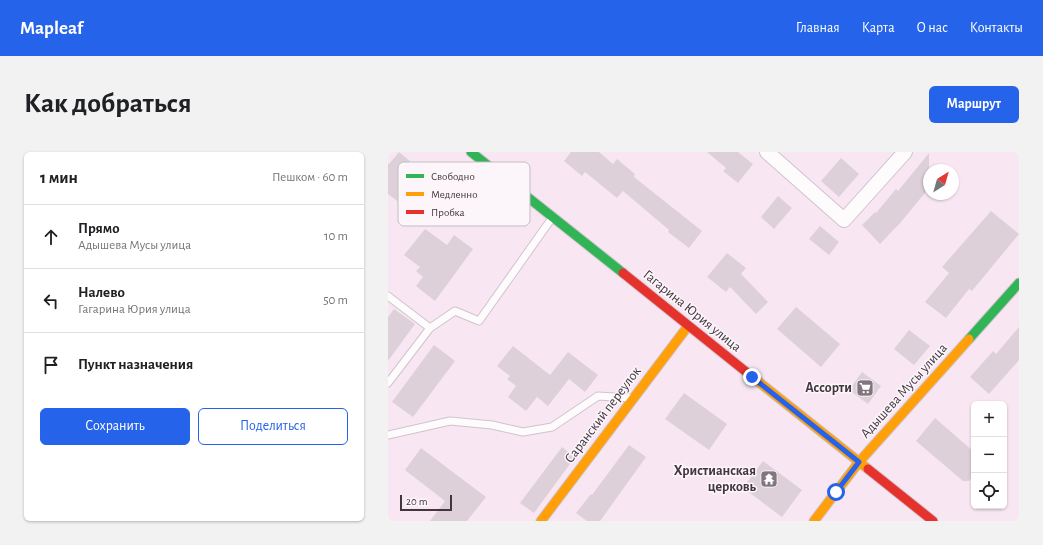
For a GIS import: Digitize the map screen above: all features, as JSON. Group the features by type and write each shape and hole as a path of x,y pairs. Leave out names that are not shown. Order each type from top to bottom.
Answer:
{"main road":[{"name":"Гагарина Юрия улица","path":"471,152 483,162"},
{"name":"Гагарина Юрия улица","path":"530,200 933,521"},
{"name":"Адышева Мусы улица","path":"814,521 859,462 1019,283"},
{"name":"Саранский переулок","path":"541,521 688,326"}],"street":[{"path":"767,152 844,220 906,152"}],"lane":[{"path":"388,383 430,328 455,311 479,321 552,218"},
{"path":"388,296 430,328"},
{"path":"388,435 450,421 492,425 522,432 552,427 598,396 633,398"}],"building":[{"path":"399,152 411,162 398,162 398,202 388,194 388,163 389,164"},
{"path":"571,152 599,152 613,164 617,159 635,174 634,177 702,231 689,248 668,232 669,230 623,191 617,198 585,172 582,176 564,161"},
{"path":"707,152 738,152 753,164 738,183 723,171 726,168"},
{"path":"929,153 929,164 923,164 923,195 880,244 862,225 875,212 876,213 896,189 898,191"},
{"path":"841,158 859,174 839,197 821,181"},
{"path":"778,196 792,208 774,229 761,217"},
{"path":"991,211 1019,234 972,291 969,289 946,318 925,302 949,273 942,267"},
{"path":"820,226 839,242 829,255 809,239"},
{"path":"425,229 447,245 454,235 473,249 435,301 416,286 423,277 416,271 420,267 404,255"},
{"path":"727,253 746,268 741,274 768,302 756,314 730,287 726,292 707,277"},
{"path":"796,307 840,344 821,367 777,329"},
{"path":"394,309 415,324 388,361 388,317"},
{"path":"1019,327 1019,360 989,394 970,377 993,351 996,354"},
{"path":"909,330 930,346 914,365 894,349"},
{"path":"434,345 455,361 413,417 392,402"},
{"path":"513,346 550,375 568,352 598,375 585,392 569,379 548,406 537,397 526,411 508,397 516,386 507,379 510,376 497,366"},
{"path":"862,372 881,386 868,404 849,390"},
{"path":"684,393 727,424 709,450 665,419"},
{"path":"935,418 971,449 971,479 969,481 963,481 916,441"},
{"path":"629,445 646,457 600,521 587,521 576,513 591,494 592,495"},
{"path":"562,447 575,457 534,513 520,503"},
{"path":"421,448 486,497 467,521 430,521 445,501 405,470"},
{"path":"763,461 802,490 782,517 743,488"}],"traffic: fast":[{"path":"471,152 484,162"},
{"path":"530,199 623,273"},
{"path":"969,339 1019,283"}],"traffic: slow":[{"path":"541,521 688,326"},
{"path":"814,521 859,462 969,339"},
{"path":"750,375 868,469"}],"traffic: jam":[{"path":"623,273 750,375"},
{"path":"868,469 933,521"}],"place":[{"name":"Ассорти","path":"865,388"},
{"name":"Христианская церковь","path":"769,479"}],"route":[{"path":"752,377 859,462 836,492"}]}
